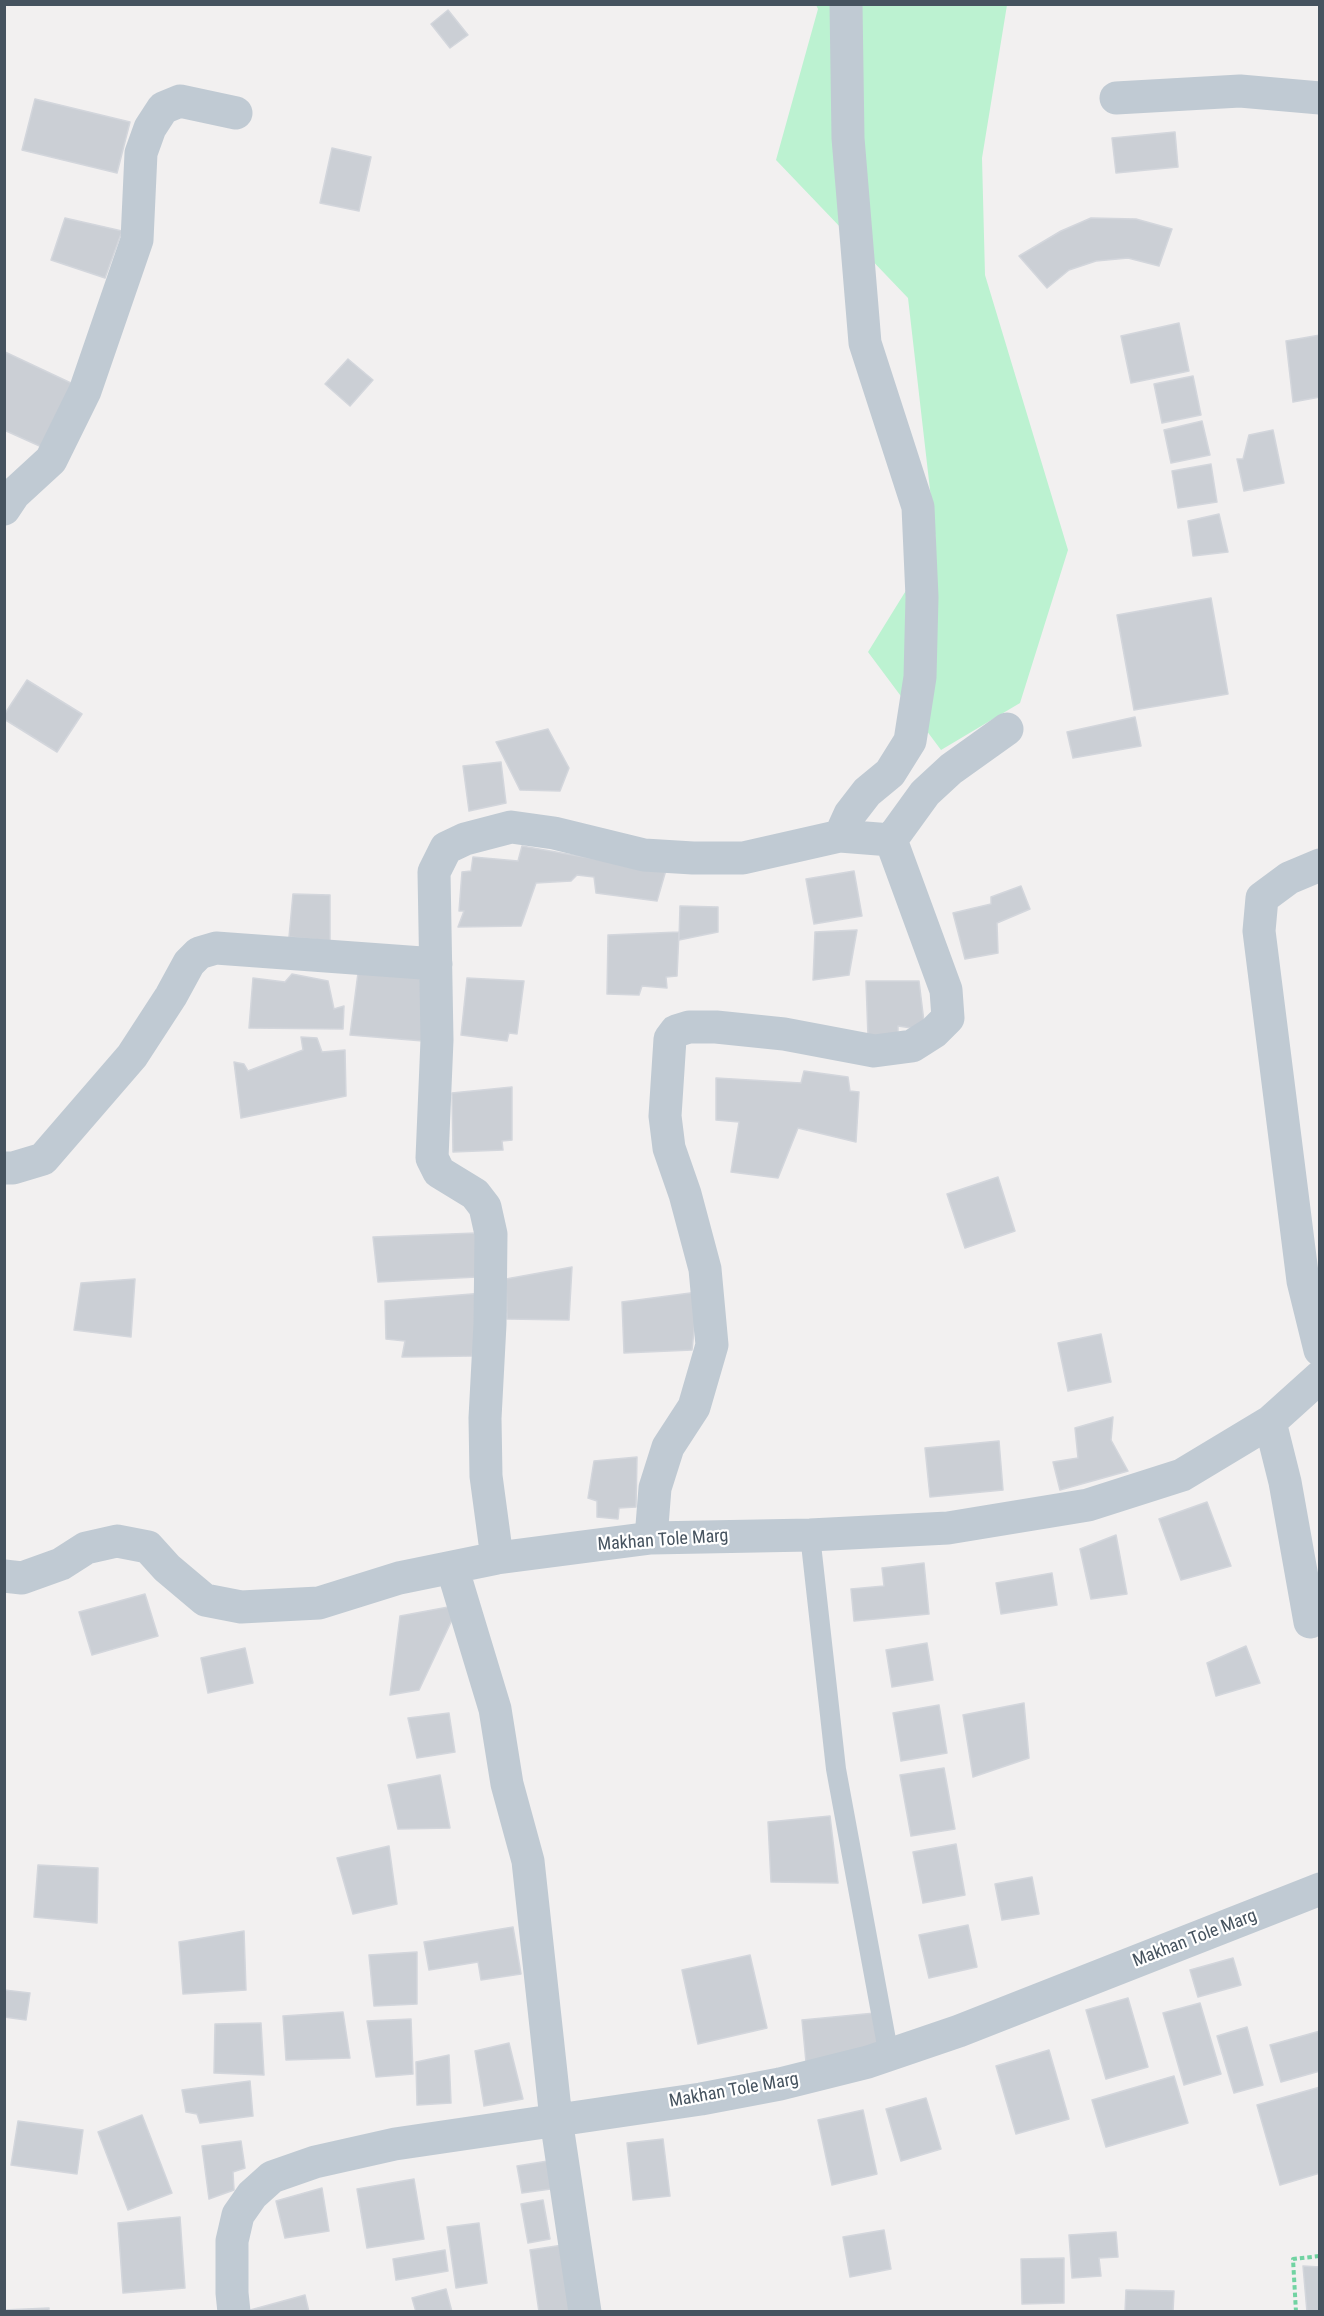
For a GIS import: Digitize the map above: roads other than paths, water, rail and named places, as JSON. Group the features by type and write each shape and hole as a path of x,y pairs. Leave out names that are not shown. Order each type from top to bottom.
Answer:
{"street":[{"path":"840,836 850,814 867,792 890,773 910,741 920,677 922,597 918,507 865,343 848,138 846,4"},
{"path":"1116,98 1240,91 1320,98"},
{"path":"4,509 14,494 51,460 85,391 137,240 141,153 150,128 163,108 180,102 236,112"},
{"path":"891,840 931,787 951,769 1007,729"},
{"path":"497,1558 486,1476 485,1418 490,1324 491,1234 484,1207 475,1194 439,1172 432,1158 436,1052 434,872 446,848 465,839 511,827 554,833 644,855 743,858 840,836 891,840"},
{"path":"651,1538 658,1477 668,1447 694,1407 712,1345 705,1269 685,1194 669,1148 665,1116 670,1039 676,1031 716,1027 784,1034 874,1051 912,1046 934,1032 948,1018 946,990 891,840"},
{"path":"1320,865 1289,878 1262,898 1259,931 1303,1281 1320,1350"},
{"path":"4,1168 13,1168 43,1159 132,1056 171,996 189,963 200,953 216,948 436,964"},
{"name":"Makhan Tole Marg","path":"4,1576 22,1578 61,1564 86,1548 117,1541 148,1547 167,1568 205,1600 241,1607 320,1603 399,1578 497,1558 651,1538 810,1535 948,1528 1088,1505 1182,1475 1270,1422 1320,1377"},
{"path":"1270,1422 1285,1482 1310,1622"},
{"path":"452,1567 495,1709 507,1784 528,1861 556,2119 585,2312"},
{"name":"Makhan Tole Marg","path":"234,2312 232,2241 238,2214 252,2195 272,2177 315,2162 395,2144 701,2099 780,2084 889,2056 970,2027 1320,1889"}],"lane":[{"path":"810,1535 836,1769 889,2056"}]}
